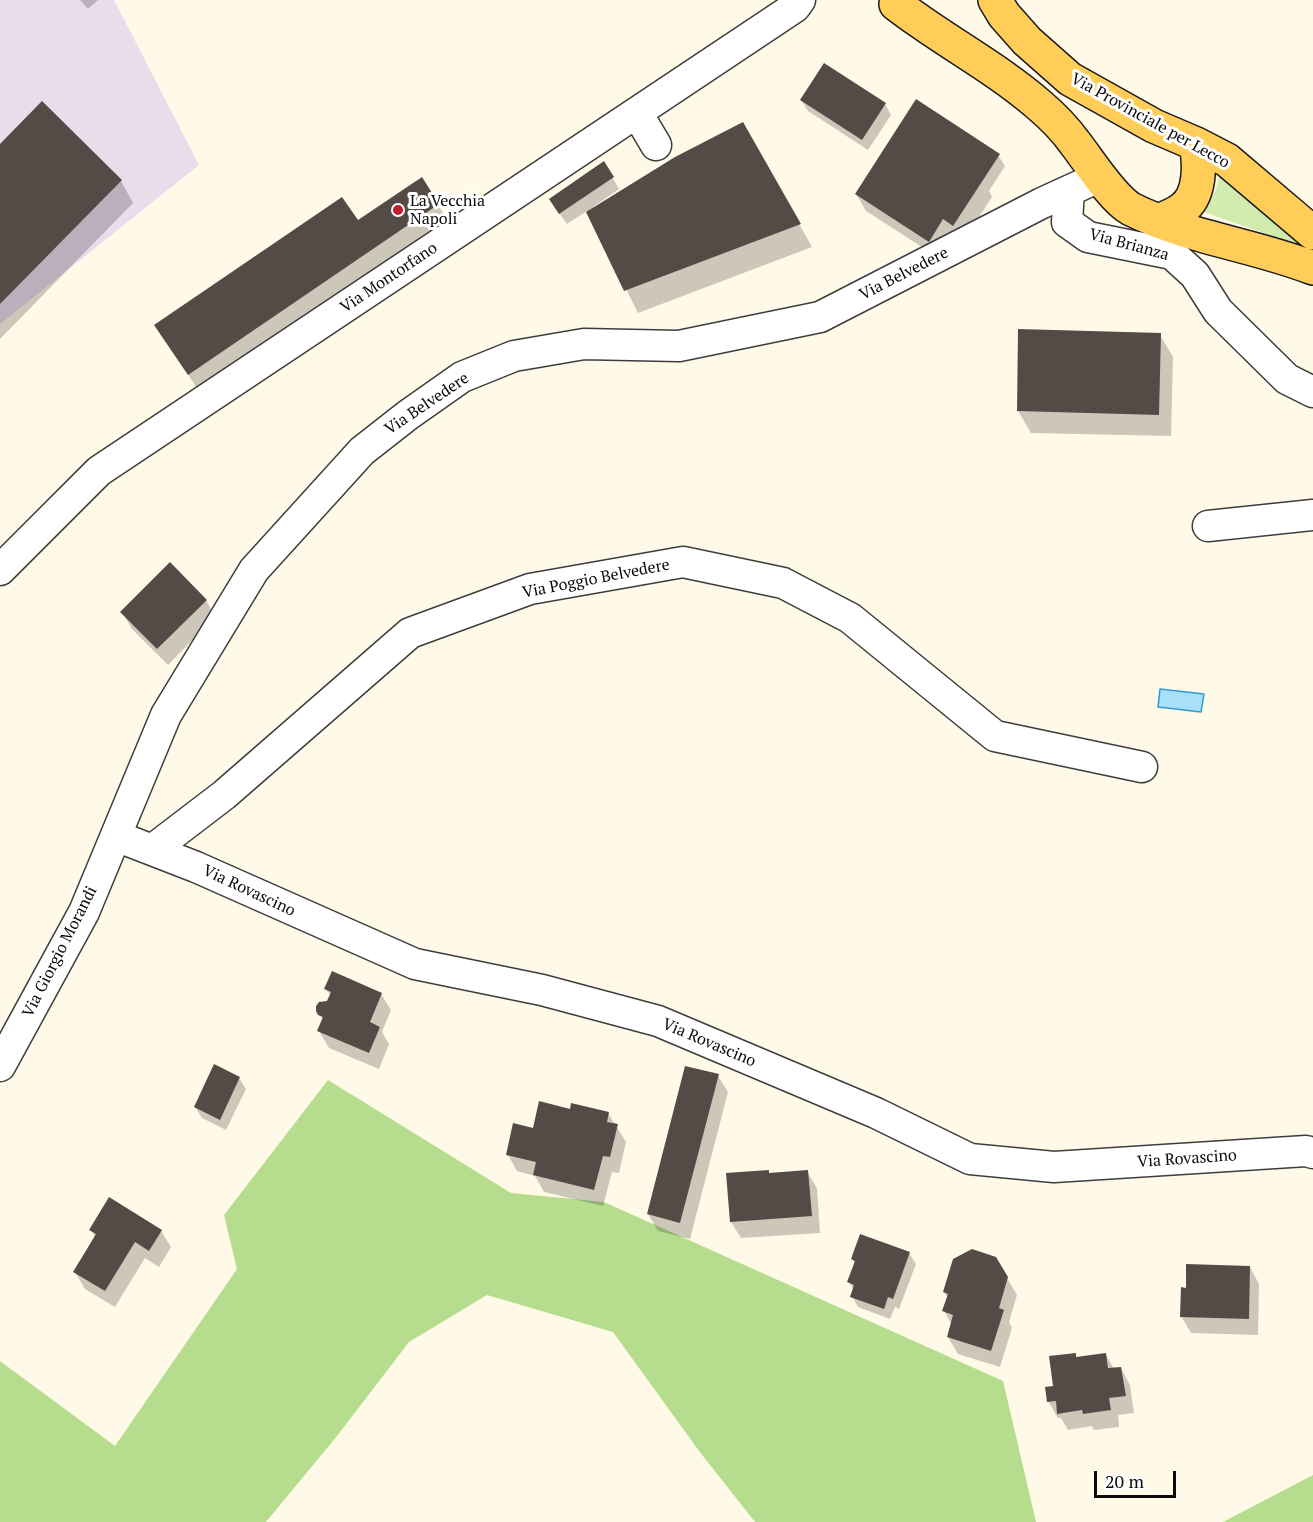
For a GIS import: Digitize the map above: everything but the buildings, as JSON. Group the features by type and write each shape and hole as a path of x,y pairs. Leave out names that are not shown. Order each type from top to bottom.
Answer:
{"main road":[{"path":"891,2 912,5 933,0"},
{"name":"Via Provinciale per Lecco","path":"995,0 1004,15 1027,41 1070,79 1154,126 1227,160 1313,233"},
{"path":"891,2 994,71 1038,104 1075,142 1099,177 1129,208 1194,233 1282,256 1313,268"},
{"path":"1161,220 1183,209 1194,193 1200,160 1196,144"}],"street":[{"name":"Via Montorfano","path":"0,570 99,471 805,2"},
{"path":"637,113 656,145"},
{"name":"Via Belvedere","path":"116,836 166,715 254,570 362,450 462,377 514,356 584,344 679,346 820,317 1099,177"},
{"name":"Via Brianza","path":"1069,191 1067,222 1089,237 1172,254 1195,275 1218,311 1287,379 1313,392"},
{"path":"1208,526 1313,515"},
{"name":"Via Poggio Belvedere","path":"152,850 224,795 410,633 530,589 683,562 783,583 850,618 995,736 1142,767"},
{"name":"Via Rovascino","path":"116,836 196,867 415,964 542,990 658,1021 876,1113 970,1159 1054,1167 1306,1151 1313,1153"},
{"name":"Via Giorgio Morandi","path":"0,1066 84,912 116,836"}],"shaded area":[{"path":"0,0 114,0 199,165 0,324"}],"green space":[{"path":"1221,171 1310,240 1306,248 1204,212 1215,192"},
{"path":"328,1080 511,1193 604,1202 1003,1381 1036,1522 755,1522 699,1451 613,1332 487,1295 409,1342 337,1436 266,1522 0,1522 0,1361 115,1446 237,1269 224,1215"},
{"path":"1313,1475 1313,1522 1223,1522"}],"water":[{"path":"1160,689 1204,694 1201,712 1158,707"}],"place":[{"name":"La Vecchia Napoli","path":"398,210"}]}
